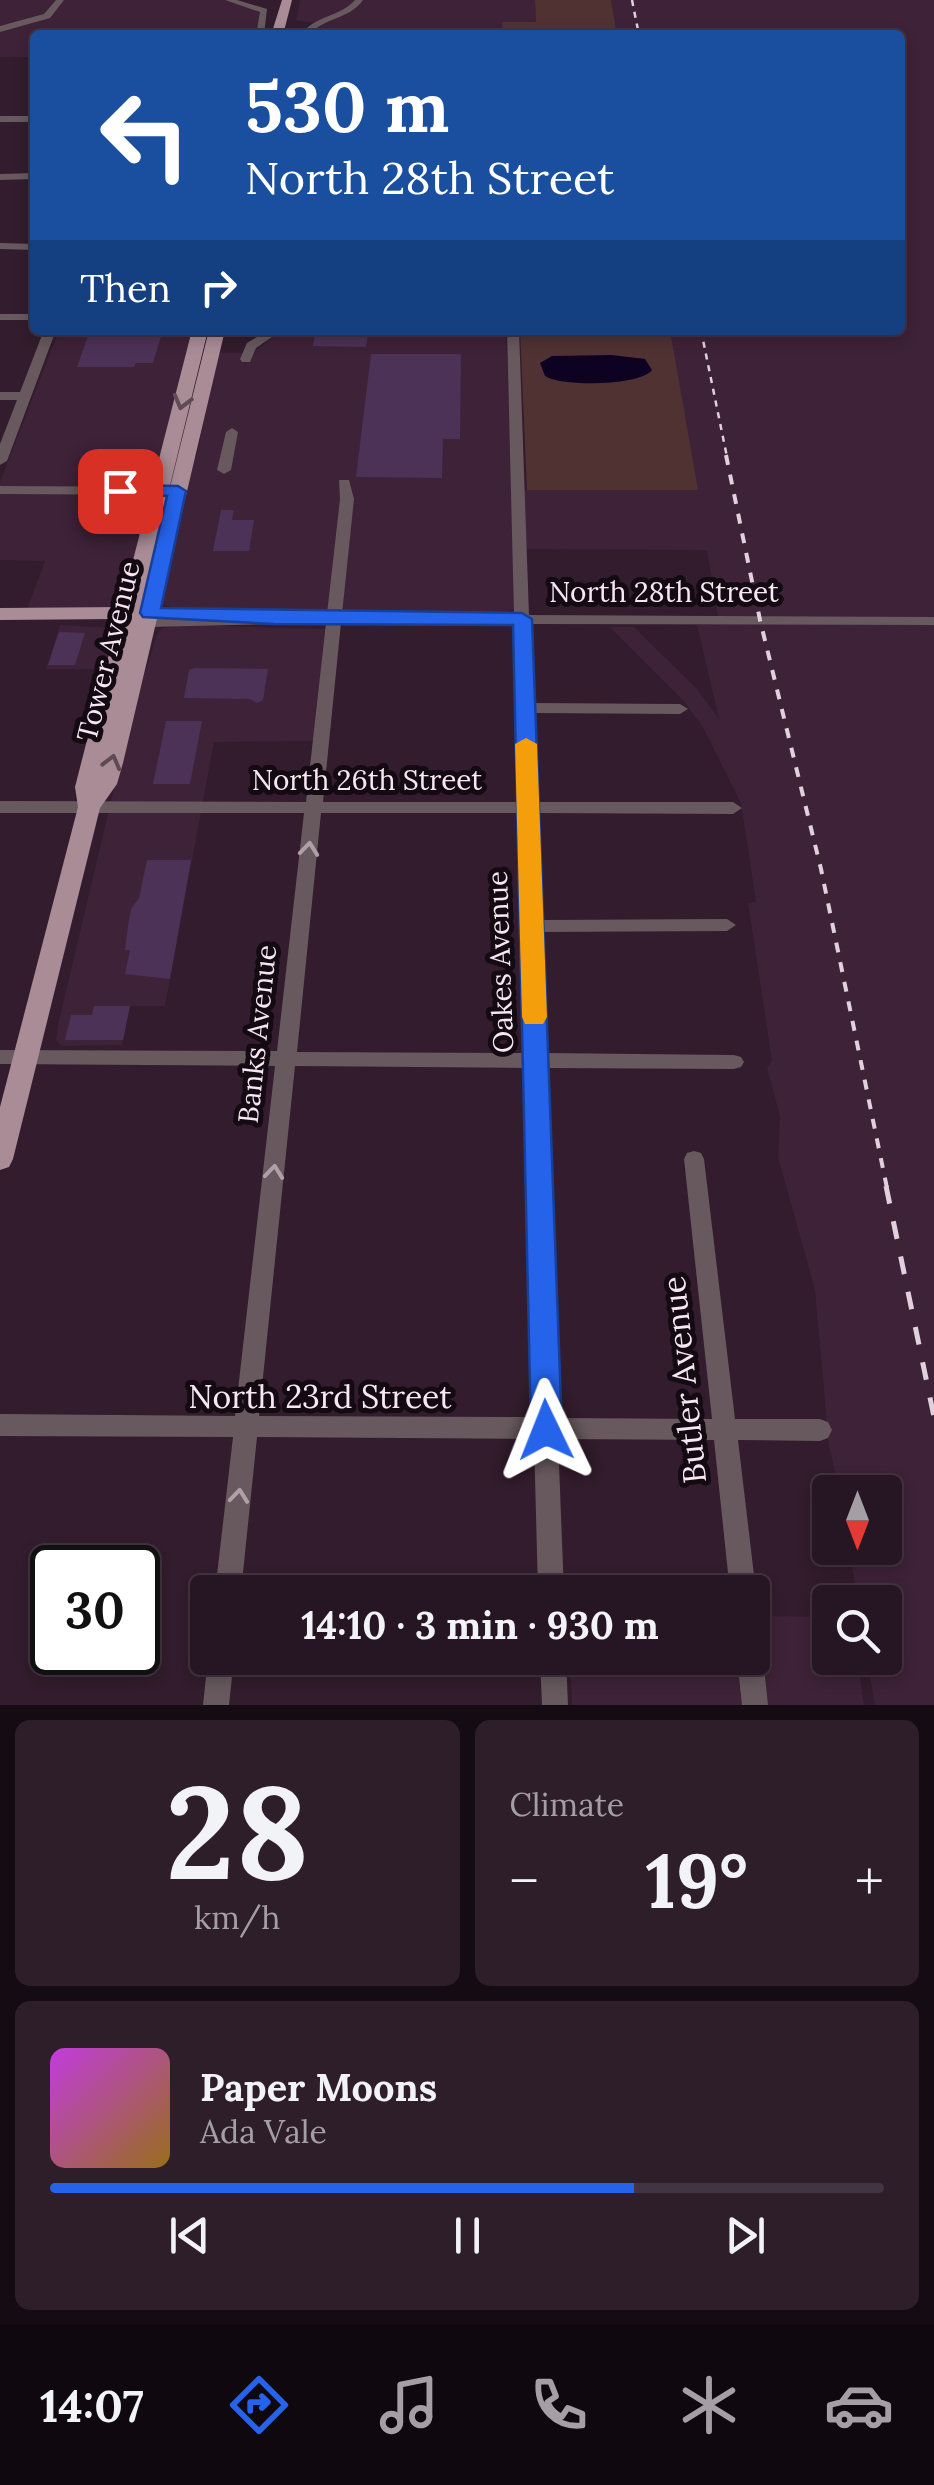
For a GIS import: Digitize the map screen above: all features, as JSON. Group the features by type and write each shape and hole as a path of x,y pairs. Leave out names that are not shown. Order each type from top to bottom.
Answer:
{"main road":[{"path":"279,30 286,0"},
{"path":"289,30 298,0"},
{"name":"Tower Avenue","path":"0,1159 89,807 86,788 138,618 199,335"},
{"name":"Tower Avenue","path":"168,491 216,335"},
{"name":"North 28th Street","path":"5,617 138,618"}],"street":[{"path":"0,29 47,16 60,0"},
{"path":"230,0 264,11 261,30"},
{"path":"308,30 312,24 346,13 358,0"},
{"path":"0,120 30,119"},
{"path":"0,177 30,176"},
{"path":"0,246 30,246"},
{"path":"0,317 30,317"},
{"path":"0,461 48,335"},
{"path":"246,358 251,346 268,335"},
{"name":"Oakes Avenue","path":"514,335 551,1575"},
{"path":"0,396 26,396"},
{"path":"224,470 232,432"},
{"name":"Banks Avenue","path":"230,1575 347,499 344,482"},
{"path":"0,490 168,491"},
{"name":"North 28th Street","path":"138,618 934,620"},
{"path":"526,708 680,708"},
{"name":"North 26th Street","path":"0,807 733,808"},
{"path":"531,926 726,925"},
{"path":"0,1057 734,1062"},
{"name":"Butler Avenue","path":"694,1159 741,1575"},
{"name":"North 23rd Street","path":"0,1426 820,1430"},
{"path":"216,1705 219,1675"},
{"path":"554,1675 555,1705"},
{"path":"752,1675 755,1705"}],"shaded area":[{"path":"0,0 225,0 253,7 261,15 256,30 30,30 30,57 0,57"},
{"path":"300,0 535,0 537,22 503,22 503,30 313,30 317,23 296,21"},
{"path":"535,0 611,0 616,30 503,30 502,22 536,22"},
{"path":"611,0 934,0 934,1705 875,1705 870,1675 902,1675 902,1585 855,1585 852,1565 902,1565 902,1475 836,1475 829,1446 815,1290 778,1157 780,1117 767,1067 772,1061 748,903 756,902 741,803 704,729 683,700 610,627 634,627 697,689 719,719 697,625 719,624 707,550 513,549 514,609 504,613 178,610 163,604 167,585 164,574 189,471 197,454 217,353 253,353 276,335 506,335 512,490 697,490 671,335 905,335 905,30 616,30"},
{"path":"57,335 191,335 161,460 154,469 137,551 120,599 112,607 26,612 45,561 0,560 0,482"},
{"path":"520,335 671,335 698,490 527,490"},
{"path":"552,356 645,359 652,370 617,382 567,382 545,376 540,363"},
{"path":"60,625 112,628 106,669 46,669"},
{"path":"183,625 326,629 318,741 214,742 165,1006 130,1006 122,1045 62,1046 56,1040 58,1025 132,712 157,635 162,628"},
{"path":"770,1616 812,1617 812,1675 860,1675 864,1705 572,1705 571,1675 770,1675"}],"building":[{"path":"315,335 368,335 366,347 313,346"},
{"path":"88,336 161,336 153,363 77,367"},
{"path":"371,354 461,354 460,439 443,439 442,478 356,477"},
{"path":"221,510 234,510 232,520 254,520 249,551 213,551"},
{"path":"59,632 85,633 75,665 48,665"},
{"path":"268,669 263,700 257,703 250,699 184,698 189,670"},
{"path":"166,721 202,721 190,784 153,784"},
{"path":"147,860 191,860 170,979 125,974 131,909 139,898"},
{"path":"94,1006 130,1006 123,1040 65,1040 71,1015 92,1015"}],"railway":[{"path":"632,0 638,30"},
{"path":"702,335 727,457"},
{"path":"726,455 760,620 821,869 887,1188"},
{"path":"886,1186 934,1417"}],"slow traffic":[{"path":"526,744 534,1017"}],"route":[{"path":"120,491 178,491 150,613 522,619 546,1430"}]}
